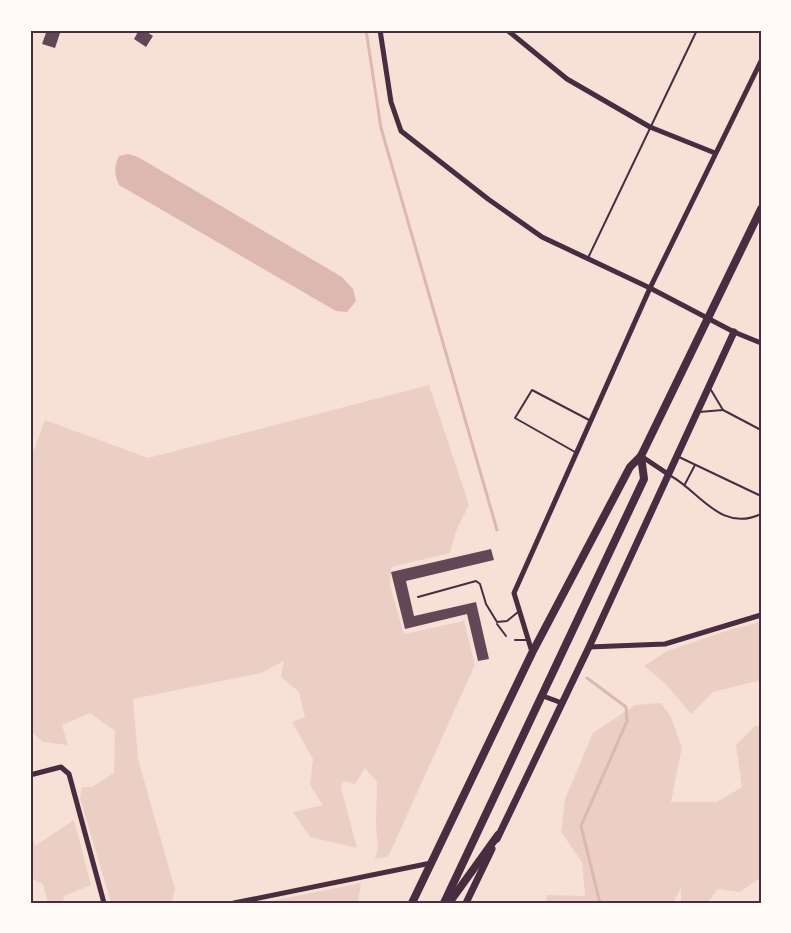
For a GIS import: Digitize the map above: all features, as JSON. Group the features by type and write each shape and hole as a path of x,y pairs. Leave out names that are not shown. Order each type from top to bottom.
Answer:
{"main road":[{"path":"412,903 532,653 630,466 642,456 761,209"},
{"path":"446,903 644,479 642,456"},
{"path":"446,903 498,835"}],"street":[{"path":"380,30 391,102 401,131 488,199 542,237 650,288 734,332 761,343"},
{"path":"507,30 567,79 650,127 715,153"},
{"path":"532,653 514,593 650,288 761,61"},
{"path":"466,903 589,646 734,332"},
{"path":"642,456 668,474"},
{"path":"589,646 665,644 761,615"},
{"path":"543,696 562,703"},
{"path":"30,776 61,767 69,774 104,903"},
{"path":"234,903 431,863"}],"lane":[{"path":"588,258 697,30"},
{"path":"709,386 723,410 761,430"},
{"path":"577,453 515,418 532,390 591,421"},
{"path":"697,412 723,410"},
{"path":"676,456 761,496"},
{"path":"685,484 695,465"},
{"path":"668,474 685,484 704,504 721,514 740,519 761,514"},
{"path":"418,597 476,581 480,584 486,604 506,636"},
{"path":"496,622 507,621 519,612"},
{"path":"515,640 528,640"}],"shaded area":[{"path":"128,154 138,157 342,277 353,289 356,301 347,312 336,311 119,185 115,174 116,164 119,156"},
{"path":"429,385 469,505 456,531 450,553 391,567 390,585 404,634 464,621 475,665 388,857 375,859 378,846 377,782 365,768 355,784 343,781 341,788 357,848 310,837 293,812 323,805 310,785 313,759 292,722 305,717 299,692 281,677 284,661 261,673 133,699 138,759 175,889 172,903 111,903 80,798 82,787 92,787 114,773 115,731 90,713 62,725 68,745 43,742 30,730 30,453 34,450 45,420 148,458"},
{"path":"761,622 761,680 713,692 691,714 666,684 644,666 667,651"},
{"path":"661,703 671,717 682,747 671,802 717,802 742,787 736,745 755,726 761,726 761,880 757,880 740,892 718,889 707,903 681,903 681,888 673,903 547,903 546,895 585,896 582,862 561,832 565,799 593,733 635,705"},
{"path":"74,820 91,885 64,896 63,903 48,903 43,884 30,878 30,830 35,846"},
{"path":"361,883 358,903 261,903"}],"building":[{"path":"47,30 61,30 55,48 42,44"},
{"path":"139,30 144,30 153,36 146,47 134,39"},
{"path":"491,549 494,560 406,581 414,616 476,602 489,659 478,661 467,614 405,629 391,572"}],"waterway":[{"path":"366,30 381,128 497,530"},
{"path":"587,678 626,707 627,721 581,826 600,903"}]}
